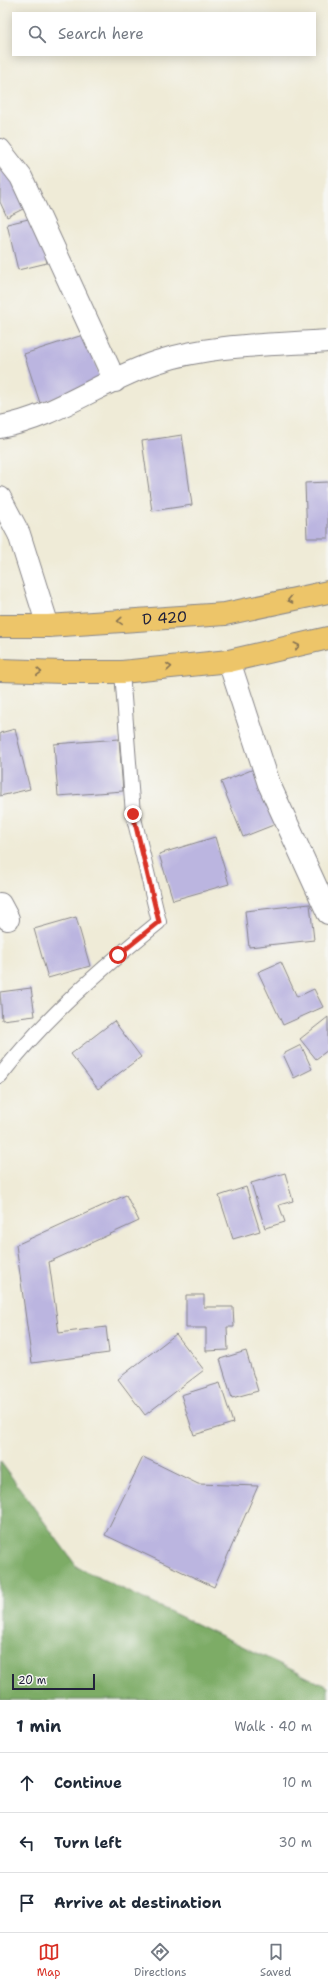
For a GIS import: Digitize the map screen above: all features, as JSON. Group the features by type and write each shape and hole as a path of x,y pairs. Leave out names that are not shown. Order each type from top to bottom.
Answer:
{"highway":[{"name":"D 420","path":"0,626 48,626 225,614 328,592"},
{"path":"0,670 122,672 229,661 328,638"}],"street":[{"path":"0,150 21,177 115,381"},
{"path":"0,427 22,423 56,410 156,362 206,351 328,341"},
{"path":"0,498 19,534 48,626"},
{"path":"229,661 269,784 328,913"}],"lane":[{"path":"0,1076 39,1031 78,991 159,922 133,814 122,672"}],"green space":[{"path":"0,1461 77,1567 328,1687 328,1700 0,1700"}],"building":[{"path":"9,165 29,206 7,217 0,202 0,170"},
{"path":"37,217 47,263 18,270 7,224"},
{"path":"86,334 102,383 40,403 24,354"},
{"path":"182,435 192,505 152,511 142,441"},
{"path":"328,482 328,538 307,538 305,483"},
{"path":"15,729 30,789 0,796 0,733"},
{"path":"119,739 123,791 58,796 54,744"},
{"path":"259,767 281,822 243,837 221,782"},
{"path":"215,837 229,884 173,900 159,854"},
{"path":"310,904 314,940 249,947 245,911"},
{"path":"76,917 90,966 48,978 34,929"},
{"path":"281,962 297,997 314,989 323,1007 283,1025 258,972"},
{"path":"31,988 35,1016 2,1020 0,992"},
{"path":"328,1017 328,1050 316,1059 300,1039"},
{"path":"114,1021 141,1057 98,1089 71,1054"},
{"path":"301,1045 312,1069 294,1078 283,1054"},
{"path":"285,1173 293,1201 279,1205 285,1222 265,1228 251,1183"},
{"path":"246,1187 260,1231 233,1239 219,1196"},
{"path":"126,1195 139,1221 49,1262 59,1333 106,1327 109,1353 32,1363 16,1245"},
{"path":"186,1295 204,1295 204,1307 233,1307 234,1327 227,1327 228,1350 206,1351 206,1328 186,1328"},
{"path":"176,1334 204,1370 145,1415 118,1379"},
{"path":"246,1351 258,1391 232,1398 220,1359"},
{"path":"220,1383 233,1423 194,1435 181,1395"},
{"path":"143,1457 198,1484 258,1486 214,1587 105,1535"}],"route":[{"path":"118,955 159,922 133,814"}]}
